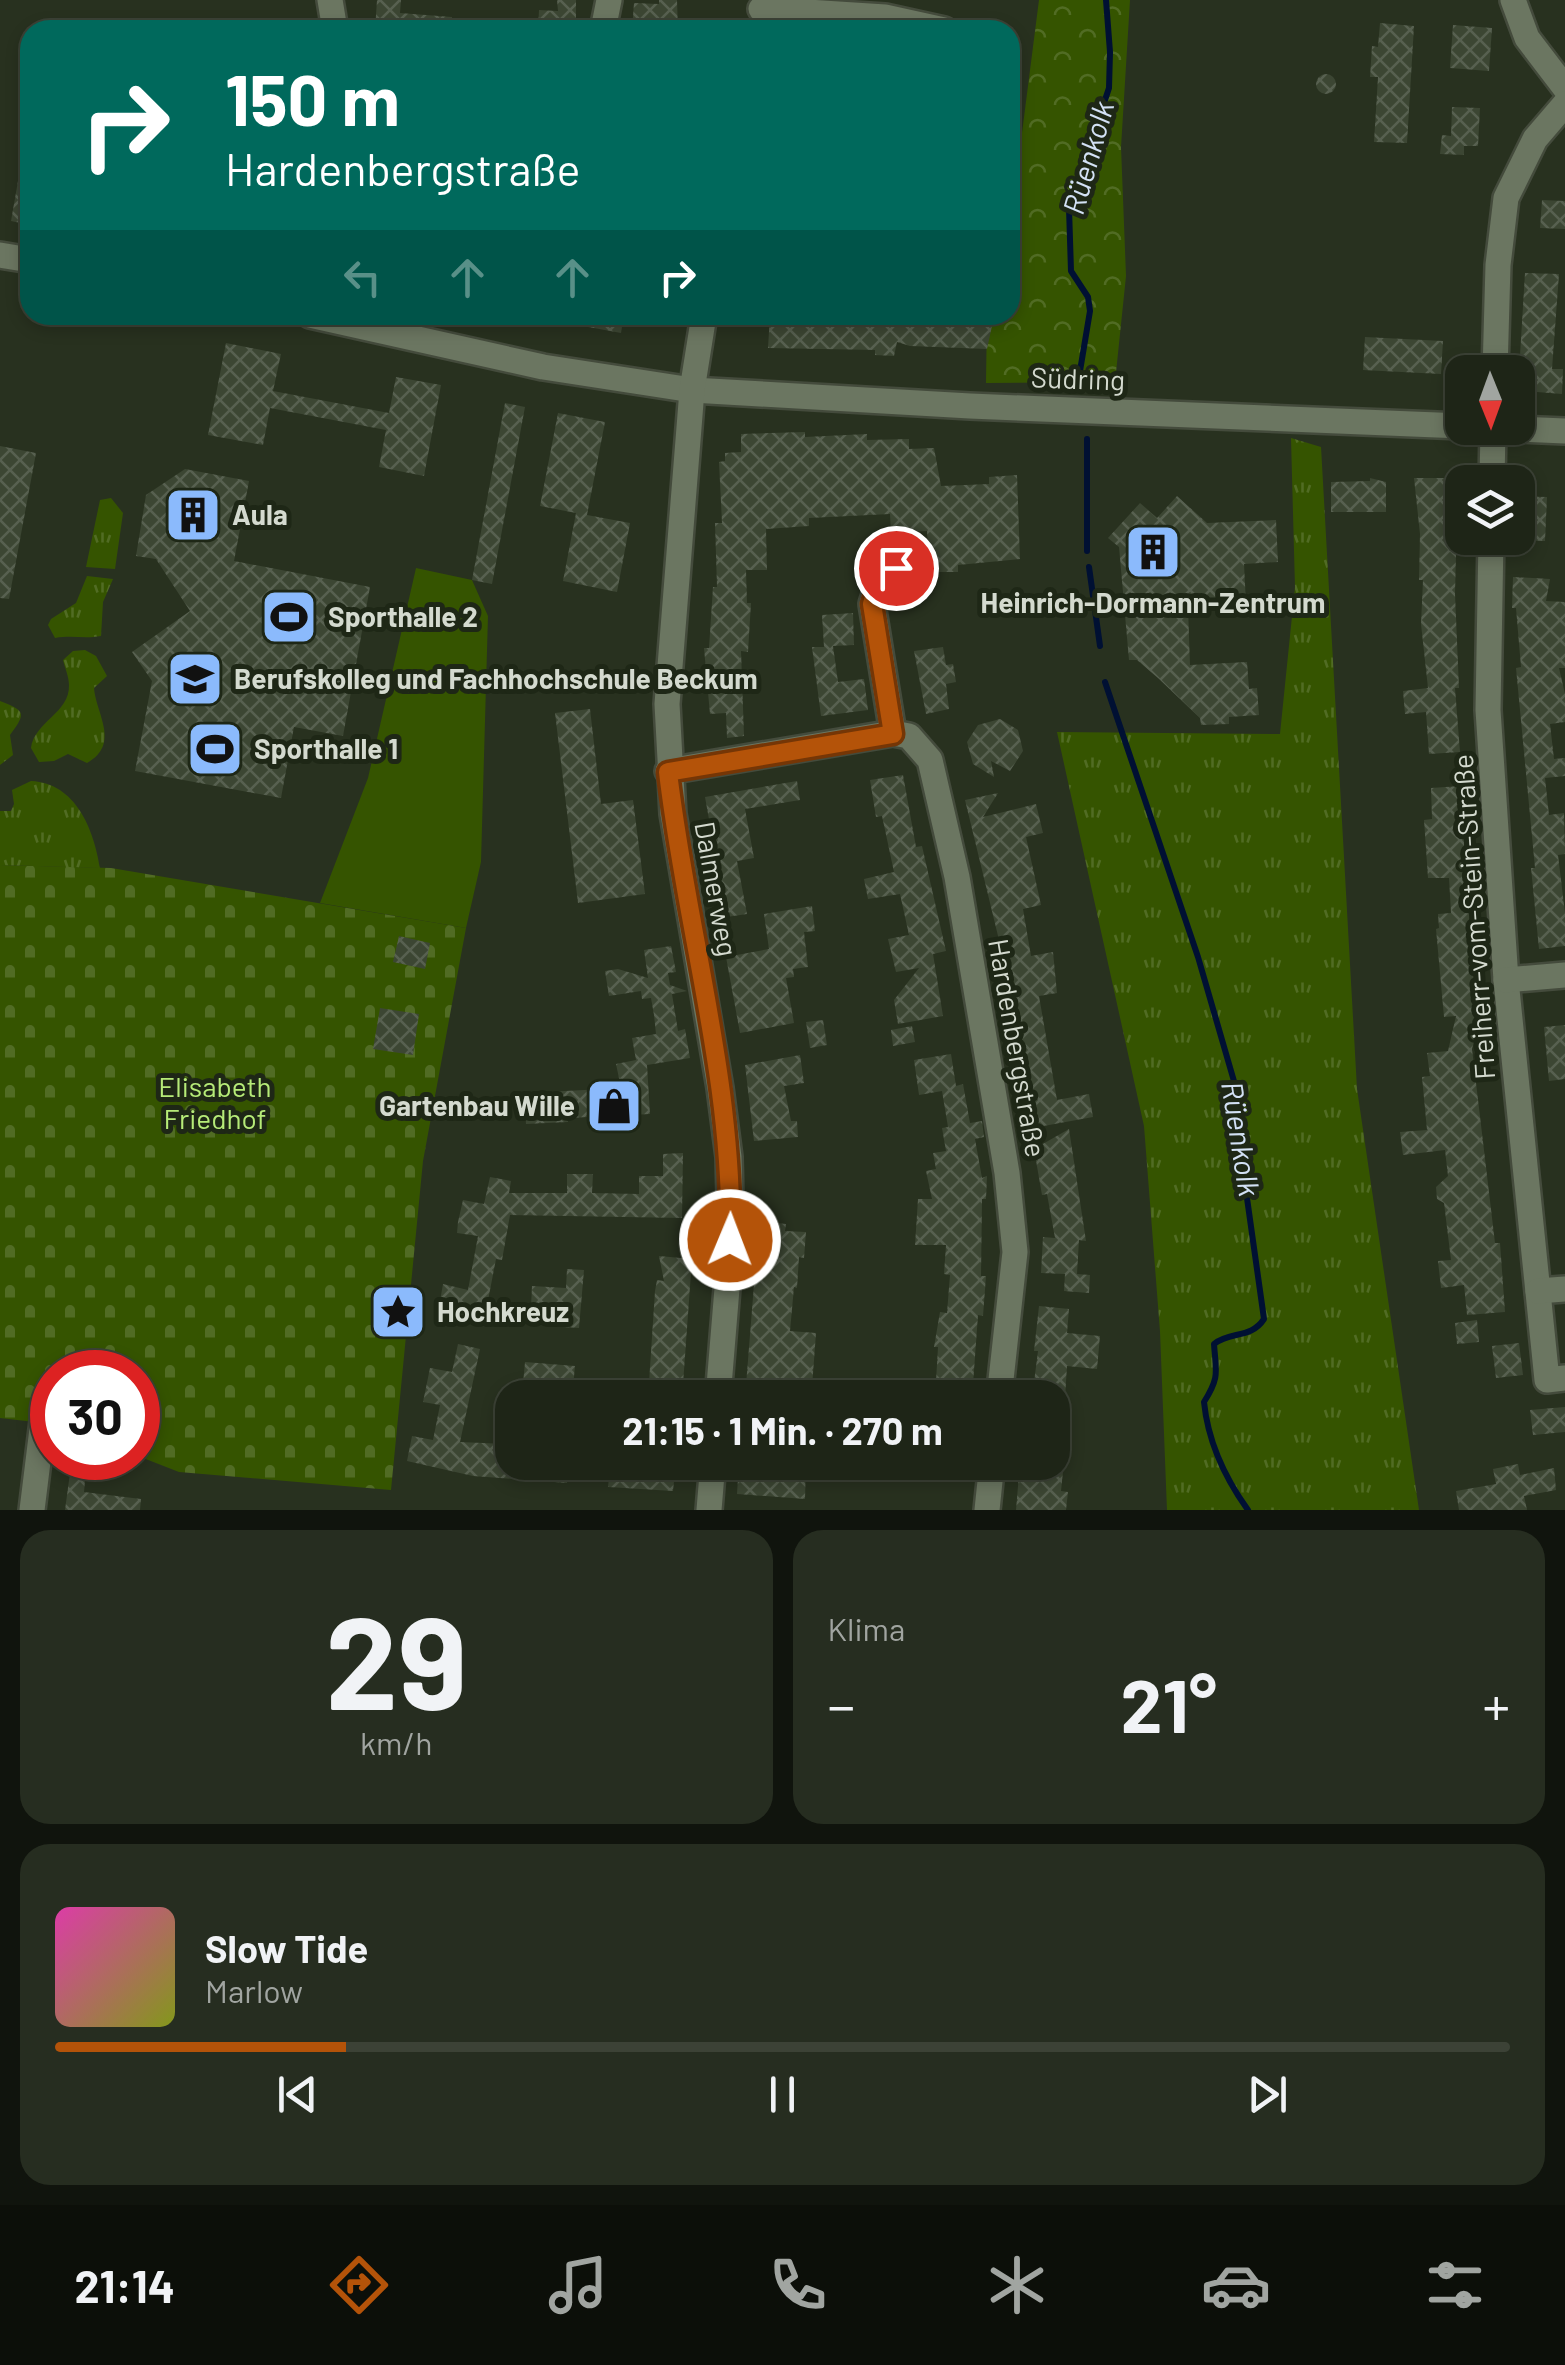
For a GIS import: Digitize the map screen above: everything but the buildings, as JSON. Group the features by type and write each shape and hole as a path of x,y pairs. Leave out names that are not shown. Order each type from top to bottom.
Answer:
{"street":[{"path":"1514,0 1527,38 1565,88"},
{"path":"760,13 895,20"},
{"path":"1495,355 1498,265 1506,198 1534,138 1565,104"},
{"name":"Südring","path":"355,325 543,367 692,390 1445,425"},
{"name":"Dalmerweg","path":"702,325 692,390 666,704 668,772 728,1141 730,1240 719,1380"},
{"path":"1535,430 1565,431"},
{"name":"Freiherr-vom-Stein-Straße","path":"1491,555 1488,710 1506,980 1547,1380 1565,1378"},
{"name":"Hardenbergstraße","path":"896,568 877,588 872,604 901,735 930,760 957,878 1008,1172 1015,1252 1001,1380"},
{"path":"668,772 901,735"},
{"path":"1506,980 1565,975"},
{"path":"1538,1291 1565,1289"},
{"path":"32,1510 36,1480"},
{"path":"709,1510 712,1480"},
{"path":"987,1510 990,1480"}],"green space":[{"path":"1039,0 1130,0 1121,147 1126,276 1115,382 986,383 987,325 1020,325 1020,149"},
{"path":"1291,438 1321,447 1357,1089 1419,1510 1167,1510 1160,1331 1144,1126 1057,732 1280,734 1295,587"},
{"path":"111,498 123,513 115,569 86,567 100,500"},
{"path":"416,568 472,580 488,616 481,862 466,928 320,903 368,778"},
{"path":"87,576 113,579 103,602 101,636 55,638 48,625 51,619 76,603"},
{"path":"85,650 96,656 107,676 94,688 104,728 103,747 87,763 68,754 54,761 39,762 31,748 34,739 68,695 63,660 73,651"},
{"path":"0,701 19,710 21,717 10,735 13,755 0,765"},
{"path":"31,781 47,784 71,799 87,824 100,868 0,865 0,811 11,811 12,790"},
{"name":"Elisabeth Friedhof","path":"0,865 111,868 466,928 423,1161 391,1490 179,1472 160,1465 160,1350 30,1350 30,1421 0,1418"}],"waterway":[{"name":"Rüenkolk","path":"1080,371 1090,311 1088,297 1071,271 1069,208 1109,88 1106,0"},
{"name":"Rüenkolk","path":"1087,439 1087,551"},
{"name":"Rüenkolk","path":"1089,567 1100,646"},
{"name":"Rüenkolk","path":"1105,682 1198,957 1238,1095 1246,1191 1264,1319 1253,1330 1214,1344 1216,1374 1204,1402 1219,1459 1248,1510"}],"place":[{"name":"Aula","path":"193,515"},
{"name":"Heinrich-Dormann-Zentrum","path":"1153,552"},
{"name":"Sporthalle 2","path":"289,617"},
{"name":"Berufskolleg und Fachhochschule Beckum","path":"195,679"},
{"name":"Sporthalle 1","path":"215,749"},
{"name":"Gartenbau Wille","path":"614,1106"},
{"name":"Hochkreuz","path":"398,1312"}],"route":[{"path":"730,1240 726,1125 668,772 893,734 872,604 877,588 896,568"}]}
